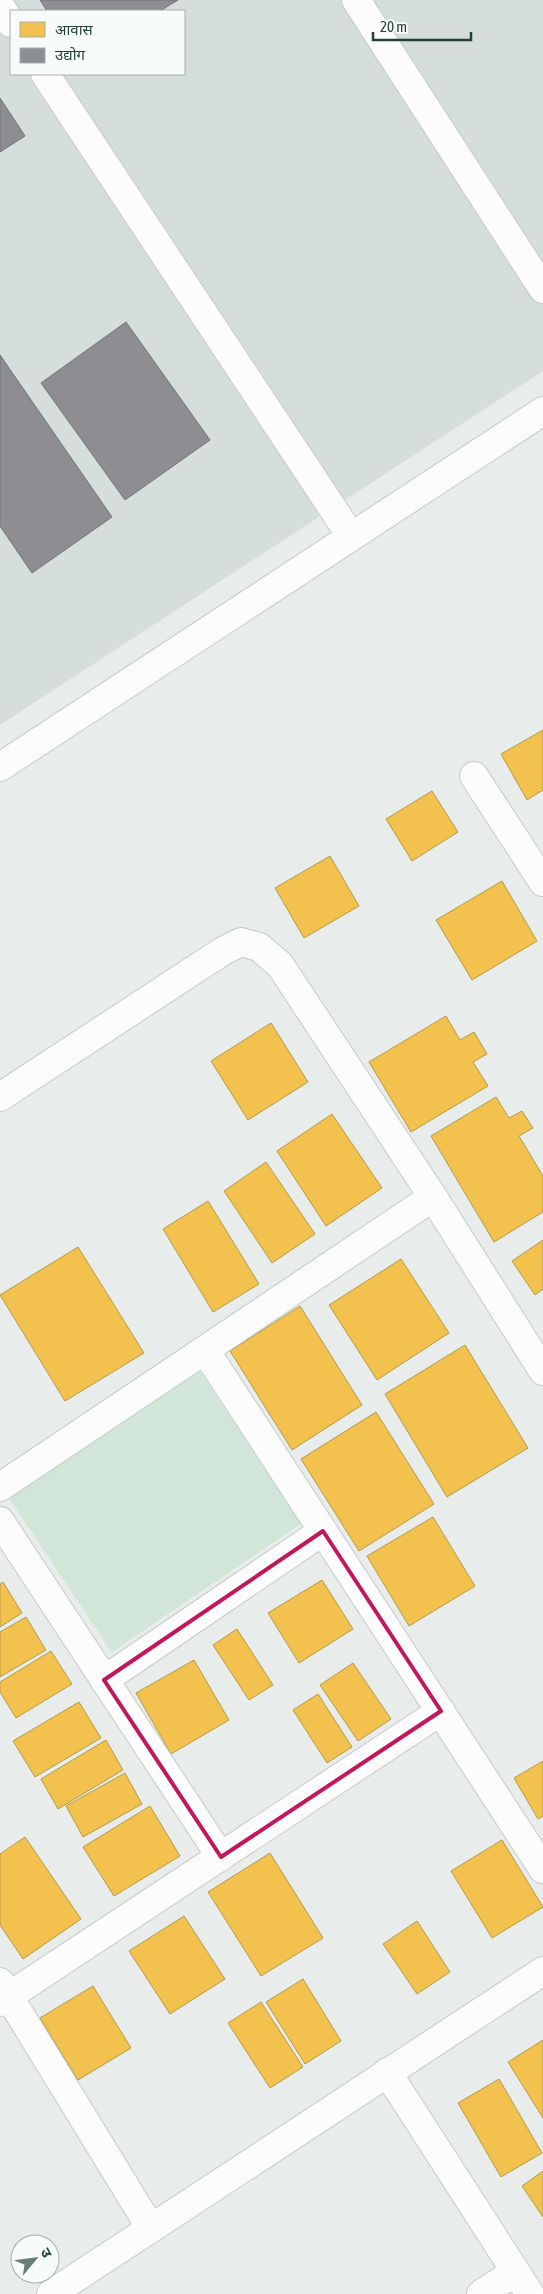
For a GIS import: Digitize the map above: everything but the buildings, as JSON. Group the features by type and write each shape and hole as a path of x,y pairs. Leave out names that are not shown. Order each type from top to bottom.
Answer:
{"street":[{"path":"356,0 543,289"},
{"path":"0,6 10,21"},
{"path":"46,75 351,536"},
{"path":"0,768 543,411"},
{"path":"474,776 543,882"},
{"path":"0,1097 223,951 241,942 259,947 280,965 434,1197 543,1371"},
{"path":"0,1487 434,1197"},
{"path":"206,1350 543,1869"},
{"path":"0,1521 221,1857"},
{"path":"104,1680 323,1531"},
{"path":"150,2227 3,1994 221,1857 441,1711"},
{"path":"51,2294 150,2227 543,1971"},
{"path":"387,2072 522,2283 481,2294"}],"highlighted area":[{"path":"323,1531 441,1711 221,1857 104,1680"}],"shaded area":[{"path":"0,0 543,0 543,371 0,725"}],"green space":[{"path":"199,1370 302,1523 112,1652 9,1498"}]}
